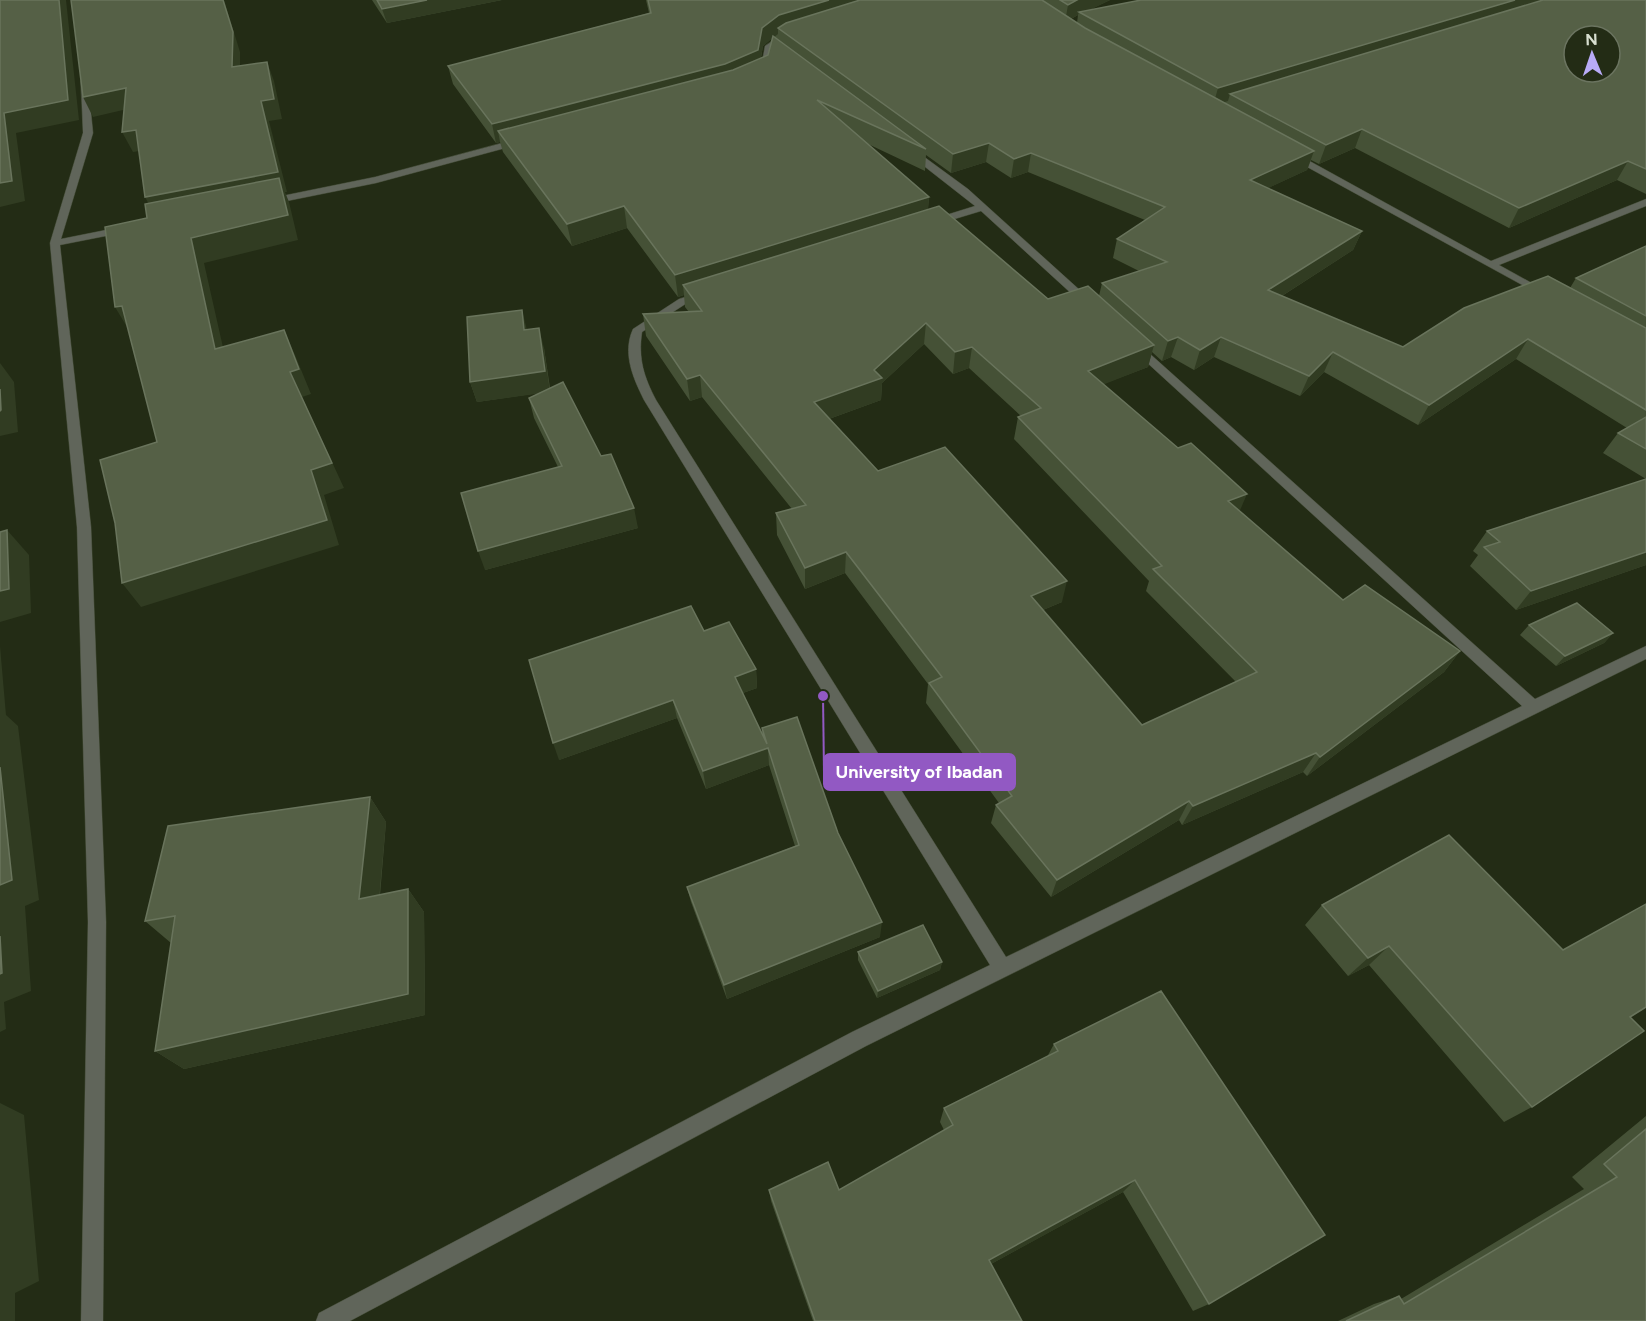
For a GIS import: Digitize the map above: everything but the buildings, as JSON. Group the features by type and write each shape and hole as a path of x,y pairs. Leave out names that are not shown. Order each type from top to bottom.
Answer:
{"street":[{"path":"756,75 765,71 774,50 783,37 793,34"},
{"path":"82,68 88,133 55,243 84,527 97,922 92,1321"},
{"path":"262,203 376,180 535,137"},
{"path":"900,143 965,191 1096,310"},
{"path":"1284,151 1553,299"},
{"path":"1491,265 1646,202"},
{"path":"927,225 982,207"},
{"path":"55,243 135,227"},
{"path":"716,291 683,301 637,331 632,357 638,376 650,400 1002,968"},
{"path":"1122,334 1533,707"},
{"path":"327,1321 849,1044 1646,652"}],"place":[{"name":"University of Ibadan","path":"823,696"}]}
